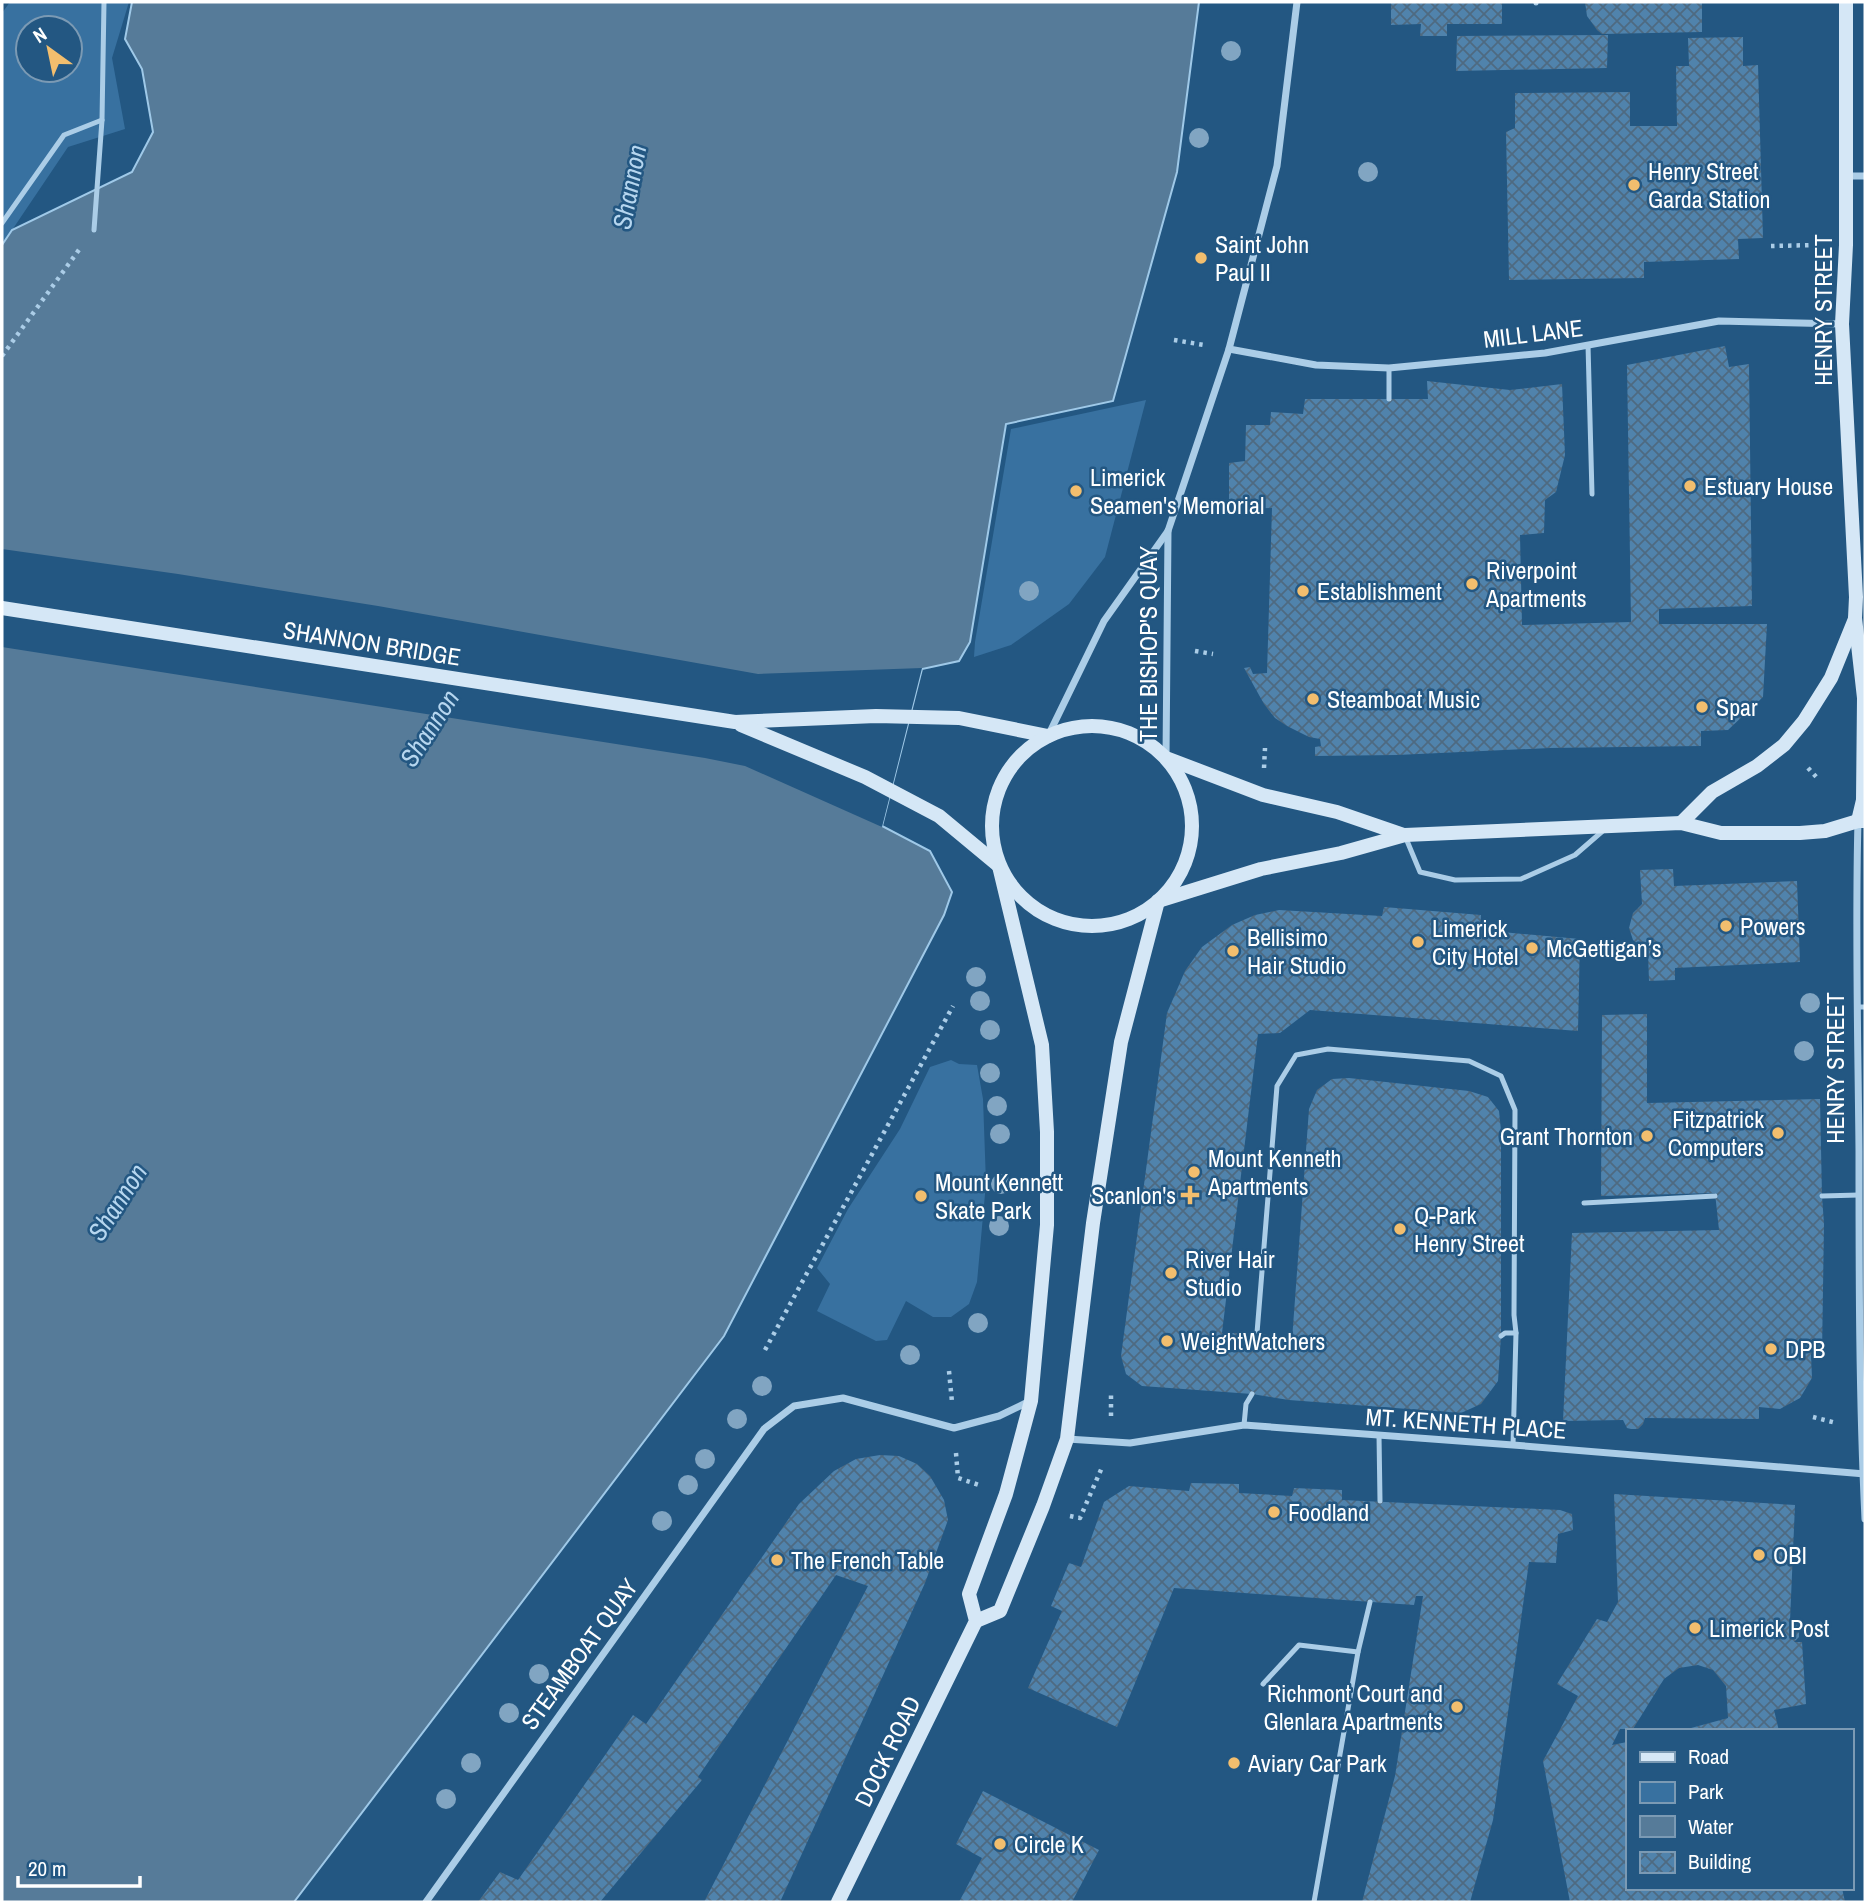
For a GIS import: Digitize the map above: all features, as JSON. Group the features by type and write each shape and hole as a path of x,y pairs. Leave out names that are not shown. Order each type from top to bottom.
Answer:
{"main road":[{"name":"HENRY STREET","path":"1681,823 1712,792 1758,766 1784,745 1804,721 1831,678 1861,597 1842,324 1847,176 1846,2"},
{"name":"SHANNON BRIDGE","path":"2,608 735,722"},
{"name":"HENRY STREET","path":"1855,618 1864,698 1862,821"},
{"path":"735,722 876,716 959,718 1048,736"},
{"path":"735,722 866,777 939,816 999,866 1019,896 1039,911 1070,924 1095,926 1122,922 1158,901 1172,885 1186,861 1192,819 1188,798 1182,782 1166,758 1146,742 1125,731 1095,726 1070,728 1033,745 1019,757 1005,776 995,798 992,835 999,866 1042,1045 1047,1225 1031,1401 1006,1494 969,1594 976,1621 1000,1611 1043,1507 1067,1439 1093,1223 1121,1042 1158,901"},
{"path":"1166,758 1263,795 1337,812 1405,835"},
{"path":"1158,901 1261,869 1341,853 1405,835 1681,823 1721,833 1800,833 1825,831 1862,821"},
{"name":"DOCK ROAD","path":"838,1902 976,1621"}],"street":[{"name":"THE BISHOP'S QUAY","path":"1048,736 1104,621 1168,531 1229,349 1277,166 1297,2"},
{"path":"1847,176 1865,176"},
{"name":"MILL LANE","path":"1229,349 1316,365 1389,368 1545,353 1719,321 1842,324"},
{"name":"THE BISHOP'S QUAY","path":"1166,758 1168,531"},
{"name":"HENRY STREET","path":"1862,821 1856,895 1861,1007 1859,1195 1865,1518"},
{"name":"STEAMBOAT QUAY","path":"426,1902 764,1429 794,1406 843,1398 954,1428 999,1416 1031,1401"},
{"name":"MT. KENNETH PLACE","path":"1067,1439 1130,1443 1244,1425 1864,1474"}],"lane":[{"path":"94,230 102,120 104,2"},
{"path":"2,223 64,135 102,120"},
{"path":"1588,345 1592,494"},
{"path":"1389,368 1389,399"},
{"path":"1405,835 1420,872 1455,880 1521,878 1575,855 1607,827"},
{"path":"1257,1333 1278,1086 1296,1055 1328,1049 1469,1061 1501,1076 1516,1110 1513,1445"},
{"path":"1822,1196 1859,1195"},
{"path":"1584,1203 1716,1196"},
{"path":"1501,1336 1505,1332 1516,1333"},
{"path":"1244,1425 1246,1404 1252,1394"},
{"path":"1378,1435 1380,1501"},
{"path":"1314,1902 1358,1653 1370,1602"},
{"path":"1263,1684 1299,1645 1358,1653"}],"path":[{"path":"2,356 94,230"},
{"path":"1770,246 1825,245"},
{"path":"1195,651 1213,654"},
{"path":"1808,768 1819,780"},
{"path":"765,1350 953,1006"},
{"path":"1070,1516 1080,1518 1105,1458"}],"green space":[{"path":"10,2 129,2 112,58 125,129 68,147 2,245 2,13"},
{"path":"1146,400 1105,557 1069,604 1011,645 974,657 1011,429"},
{"name":"Mount Kennett Skate Park","path":"951,1060 959,1064 977,1065 983,1099 986,1183 977,1282 969,1304 951,1317 933,1317 906,1301 887,1340 876,1341 817,1311 830,1284 817,1268 848,1209 900,1129 930,1067"}],"water":[{"name":"Shannon","path":"132,2 1199,2 1177,172 1113,401 1006,424 970,642 959,661 922,669 882,826 930,851 952,892 944,915 724,1336 294,1902 2,1902 2,245 12,230 132,172 153,132 142,69 125,39"}],"pier":[{"path":"2,549 378,606 758,674 922,668 882,827 745,766 2,647"}],"building":[{"path":"1391,2 1502,2 1502,24 1447,24 1447,36 1420,36 1421,24 1391,25"},
{"path":"1585,2 1702,2 1702,32 1602,34 1587,16"},
{"path":"1608,35 1607,68 1456,71 1457,36"},
{"name":"Henry Street Garda Station","path":"1743,37 1743,66 1758,65 1763,238 1738,239 1739,259 1644,262 1644,278 1509,280 1506,132 1515,128 1515,93 1630,92 1630,126 1677,126 1676,66 1689,66 1688,38"},
{"path":"1725,346 1729,367 1749,364 1752,606 1659,609 1659,624 1767,624 1763,697 1728,730 1701,731 1701,746 1315,756 1315,747 1321,746 1320,739 1309,737 1275,718 1244,668 1250,667 1253,674 1267,673 1272,508 1229,509 1229,463 1245,461 1246,425 1270,425 1271,412 1303,414 1305,399 1428,399 1427,381 1510,390 1562,384 1565,455 1556,492 1545,500 1544,533 1520,535 1522,625 1631,622 1627,365"},
{"path":"1673,869 1674,886 1797,881 1800,962 1675,968 1675,980 1649,981 1648,953 1633,940 1629,928 1633,913 1642,904 1640,870"},
{"path":"1384,907 1481,915 1480,930 1580,939 1578,1031 1310,1010 1280,1033 1258,1034 1222,1333 1257,1333 1292,1340 1309,1109 1317,1090 1332,1079 1349,1078 1469,1091 1488,1097 1499,1111 1501,1130 1501,1336 1498,1381 1481,1404 1461,1413 1142,1386 1126,1374 1121,1356 1167,1013 1185,971 1202,947 1232,925 1255,915 1279,910 1382,916"},
{"path":"1647,1014 1647,1103 1820,1099 1824,1224 1822,1354 1811,1354 1812,1378 1800,1398 1780,1409 1759,1407 1759,1419 1645,1418 1638,1429 1627,1428 1623,1420 1563,1421 1572,1233 1719,1230 1715,1193 1601,1196 1602,1015"},
{"path":"880,1455 899,1456 917,1464 930,1476 944,1500 948,1520 925,1583 780,1902 704,1902 868,1586 836,1575 698,1777 702,1780 600,1902 478,1902 500,1872 518,1880 633,1715 646,1724 799,1504 834,1471 856,1459"},
{"name":"Richmont Court and Glenlara Apartments","path":"1191,1483 1239,1484 1239,1493 1292,1496 1294,1488 1342,1490 1342,1500 1560,1510 1572,1514 1573,1530 1558,1534 1556,1563 1529,1562 1493,1820 1470,1902 1362,1902 1395,1776 1423,1596 1416,1596 1414,1605 1174,1588 1117,1727 1028,1688 1062,1611 1051,1606 1069,1563 1081,1567 1104,1502 1129,1486 1189,1491"},
{"name":"Limerick Post","path":"1614,1494 1795,1505 1790,1621 1797,1625 1799,1631 1799,1637 1794,1642 1802,1642 1806,1704 1774,1710 1779,1729 1687,1729 1728,1718 1726,1686 1713,1670 1698,1665 1679,1668 1664,1679 1633,1729 1620,1729 1612,1745 1626,1742 1626,1890 1842,1890 1845,1902 1570,1902 1543,1761 1578,1696 1557,1684 1597,1619 1607,1622 1618,1602"},
{"path":"983,1791 1099,1850 1072,1902 959,1902 982,1858 956,1844"}],"place":[{"name":"Henry Street Garda Station","path":"1634,185"},
{"name":"Saint John Paul II","path":"1201,258"},
{"name":"Estuary House","path":"1690,486"},
{"name":"Limerick Seamen's Memorial","path":"1076,491"},
{"name":"Riverpoint Apartments","path":"1472,584"},
{"name":"Establishment","path":"1303,591"},
{"name":"Steamboat Music","path":"1313,699"},
{"name":"Spar","path":"1702,707"},
{"name":"Powers","path":"1726,926"},
{"name":"Limerick City Hotel","path":"1418,942"},
{"name":"McGettigan’s","path":"1532,948"},
{"name":"Bellisimo Hair Studio","path":"1233,951"},
{"name":"Fitzpatrick Computers","path":"1778,1133"},
{"name":"Grant Thornton","path":"1647,1136"},
{"name":"Mount Kenneth Apartments","path":"1194,1172"},
{"name":"Scanlon's","path":"1190,1195"},
{"name":"Mount Kennett Skate Park","path":"921,1196"},
{"name":"Q-Park Henry Street","path":"1400,1229"},
{"name":"River Hair Studio","path":"1171,1273"},
{"name":"WeightWatchers","path":"1167,1341"},
{"name":"DPB","path":"1771,1349"},
{"name":"Foodland","path":"1274,1512"},
{"name":"OBI","path":"1759,1555"},
{"name":"The French Table","path":"777,1560"},
{"name":"Limerick Post","path":"1695,1628"},
{"name":"Richmont Court and Glenlara Apartments","path":"1457,1707"},
{"name":"Aviary Car Park","path":"1234,1763"},
{"name":"Circle K","path":"1000,1844"}]}
